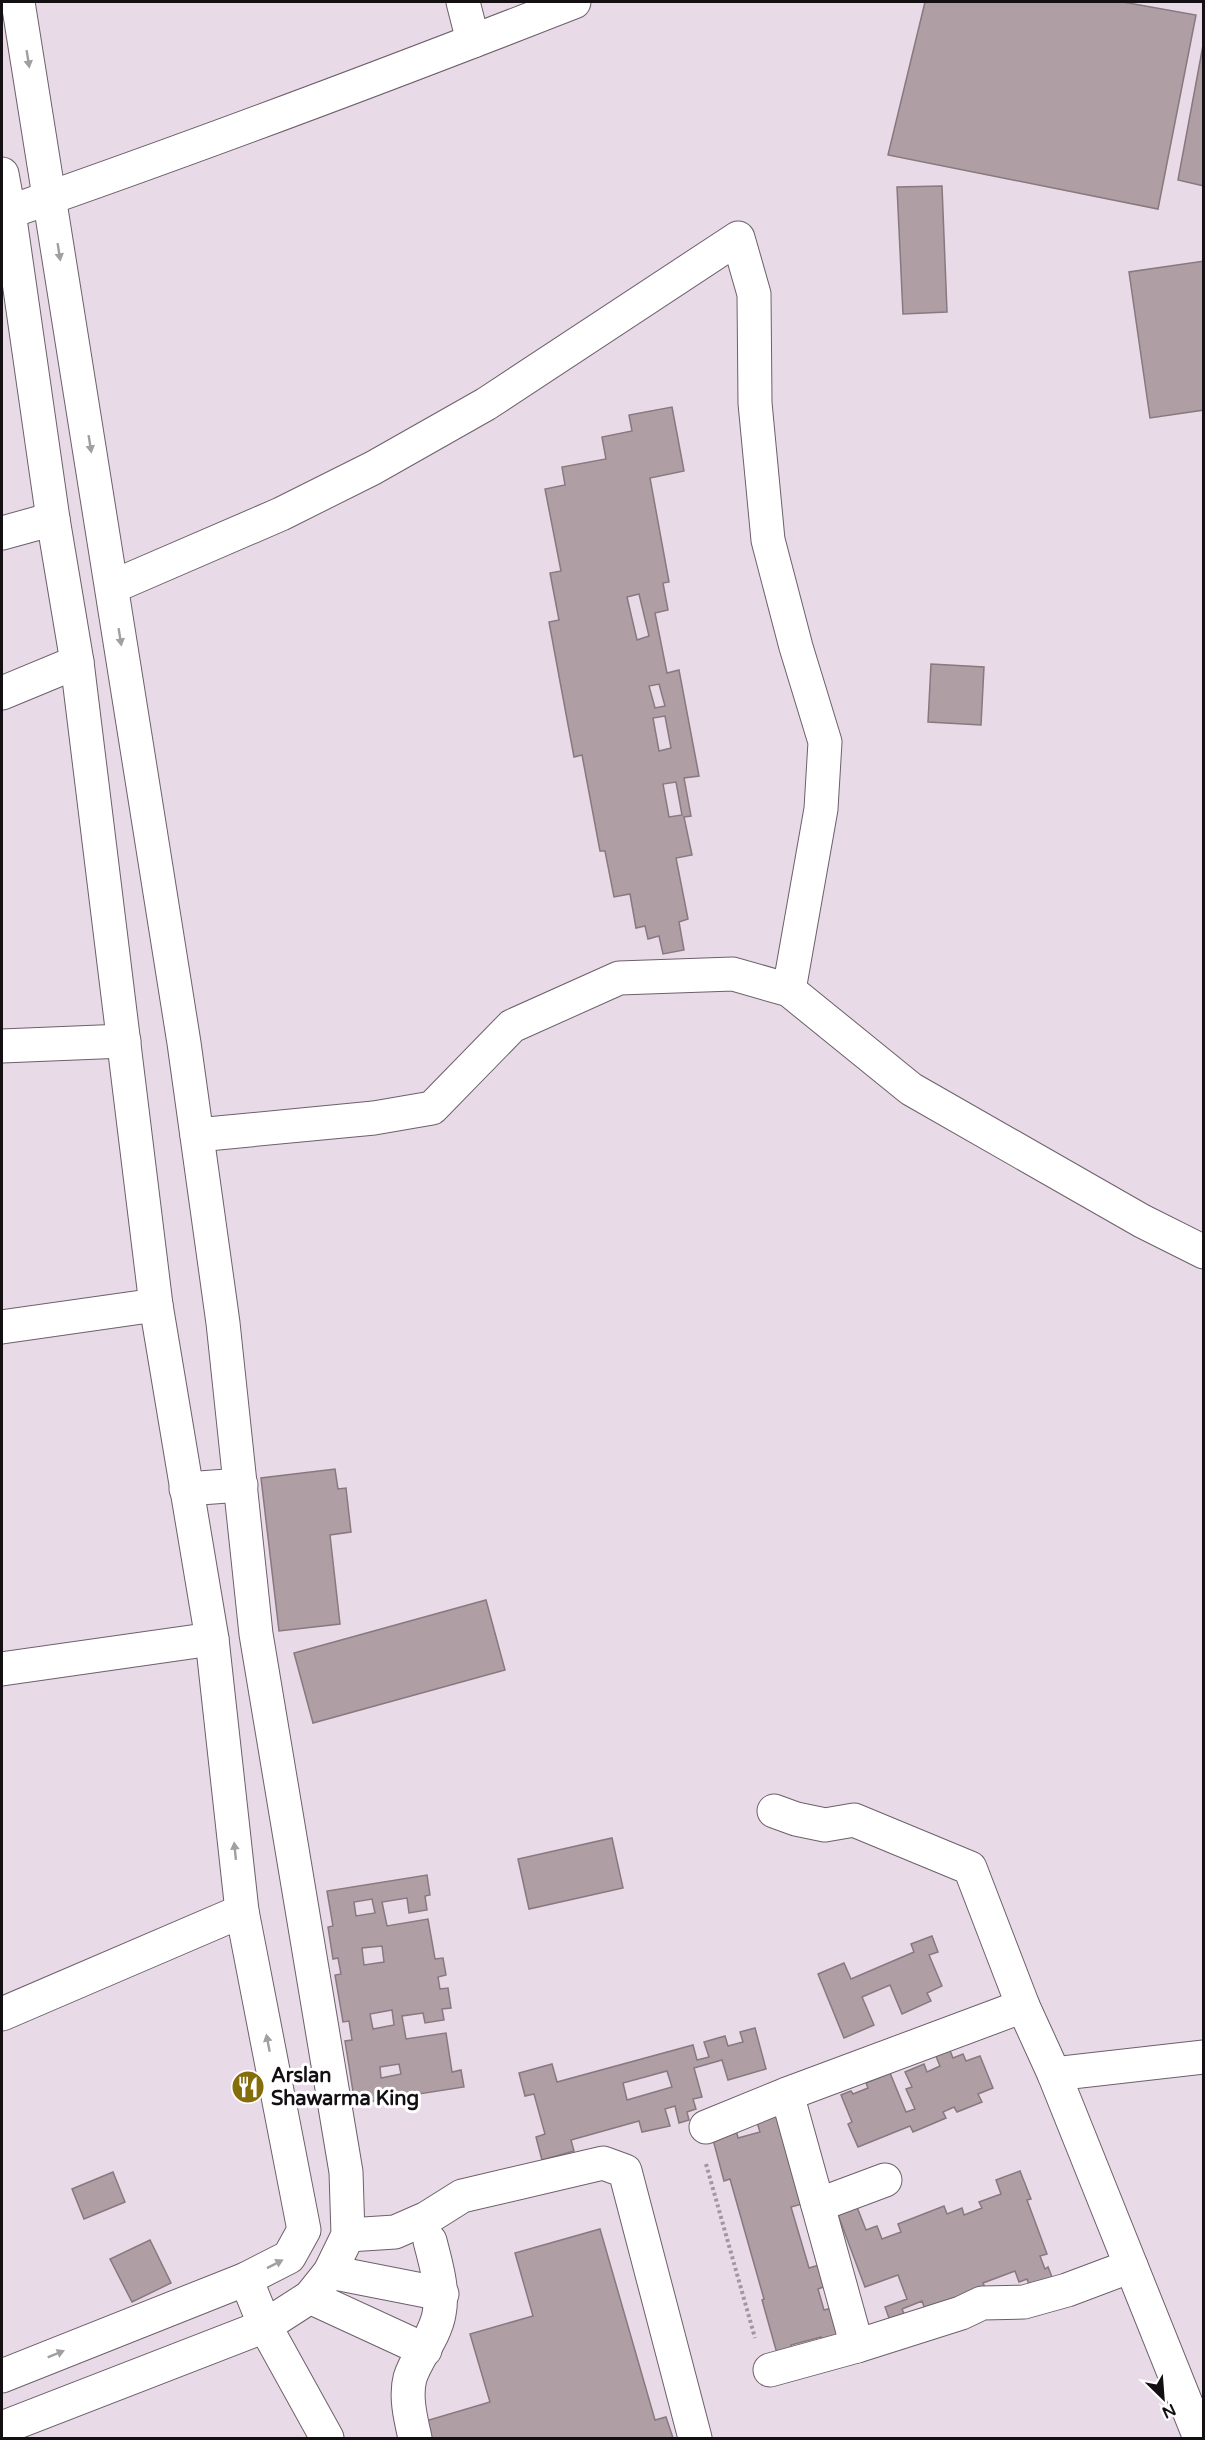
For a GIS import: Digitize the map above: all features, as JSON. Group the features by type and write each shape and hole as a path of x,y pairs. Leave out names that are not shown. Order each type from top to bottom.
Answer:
{"street":[{"path":"2,2428 265,2326 320,2285 348,2235 346,2172 256,1634 224,1323 197,1135 51,198 18,2"},
{"path":"463,2 473,41"},
{"path":"9,212 127,172 574,2"},
{"path":"2,174 53,519 77,662 156,1305 212,1639 242,1911 304,2230 289,2257 246,2279 2,2376"},
{"path":"112,587 282,514 373,468 486,404 738,238 754,294 755,403 768,540 796,647 825,742 821,809 789,990"},
{"path":"2,533 53,519"},
{"path":"2,693 77,662"},
{"path":"88,754 136,742"},
{"path":"197,1135 374,1118 432,1108 512,1026 619,978 733,974 789,990 911,1089 1142,1221 1203,1252"},
{"path":"2,1046 124,1041"},
{"path":"2,1327 156,1305"},
{"path":"186,1489 241,1485"},
{"path":"2,1669 212,1639"},
{"path":"774,1811 796,1819 825,1825 854,1820 970,1868 1023,2007 1054,2073 1200,2439"},
{"path":"2,2014 242,1911"},
{"path":"706,2127 787,2094 1023,2007"},
{"path":"1054,2073 1203,2057"},
{"path":"787,2094 857,2346"},
{"path":"348,2235 395,2232 427,2218 462,2196 603,2163 625,2171 695,2439"},
{"path":"818,2205 885,2180"},
{"path":"416,2439 409,2414 410,2379 439,2317 442,2294 430,2241"},
{"path":"770,2370 857,2346 961,2313 982,2304 1024,2302 1067,2290 1131,2266"},
{"path":"246,2279 265,2326 327,2439"},
{"path":"320,2285 442,2294"},
{"path":"320,2285 425,2350"}],"path":[{"path":"706,2127 700,2142 763,2365 770,2370"}],"building":[{"path":"925,2 1123,2 1196,15 1158,209 888,155"},
{"path":"1204,40 1204,186 1178,180"},
{"path":"942,186 947,312 903,314 897,187"},
{"path":"1204,261 1204,410 1150,418 1129,272"},
{"path":"672,407 684,471 650,478 669,582 663,583 668,610 655,613 667,673 679,670 699,776 684,778 691,816 684,817 692,855 676,858 688,919 679,922 684,950 663,954 659,936 648,939 645,926 636,928 630,894 614,897 605,851 600,851 582,755 574,757 549,622 559,620 550,573 561,571 545,489 565,485 562,467 606,459 602,437 632,431 629,415","holes":["639,594 649,636 637,640 627,597","659,684 665,706 655,708 649,686","665,716 671,748 659,751 653,718","676,782 682,815 669,817 663,784"]},
{"path":"931,664 984,667 981,725 928,722"},
{"path":"335,1469 338,1489 346,1488 351,1532 330,1535 340,1624 279,1631 261,1478"},
{"path":"486,1600 505,1670 313,1723 294,1653"},
{"path":"612,1838 623,1888 529,1909 518,1859"},
{"path":"427,1875 430,1895 425,1896 427,1910 409,1913 407,1898 382,1902 387,1926 428,1919 435,1959 443,1958 446,1975 438,1977 440,1989 448,1988 451,2008 442,2009 444,2020 425,2023 423,2013 402,2016 406,2039 446,2033 452,2072 461,2070 464,2087 355,2104 345,2041 352,2040 349,2021 343,2022 335,1975 341,1974 338,1958 333,1959 328,1927 333,1926 327,1891","holes":["372,1899 375,1913 356,1916 354,1902","382,1946 384,1962 364,1965 362,1948","392,2010 394,2025 373,2029 370,2014","399,2064 401,2074 381,2078 380,2067"]},
{"path":"932,1936 938,1952 929,1955 942,1986 927,1993 931,2001 902,2014 890,1985 862,1997 874,2025 844,2038 818,1974 844,1963 851,1979 914,1952 911,1944"},
{"path":"755,2028 766,2069 728,2080 722,2060 694,2068 702,2097 693,2099 696,2109 687,2112 689,2120 679,2123 675,2106 665,2109 670,2126 642,2132 639,2121 571,2140 574,2151 542,2160 536,2137 545,2134 534,2094 525,2096 519,2073 552,2064 557,2082 693,2045 697,2060 709,2057 704,2042 725,2036 728,2046 743,2042 740,2032","holes":["667,2071 672,2087 627,2100 623,2083"]},
{"path":"949,2048 953,2058 963,2054 966,2061 980,2056 993,2088 978,2094 982,2102 957,2112 954,2107 943,2112 946,2118 913,2132 910,2126 858,2147 848,2124 852,2122 841,2095 851,2091 853,2094 868,2088 866,2083 890,2073 906,2112 915,2109 906,2089 912,2087 905,2072 924,2064 927,2072 940,2066 935,2054"},
{"path":"776,2113 802,2204 791,2207 809,2268 819,2265 826,2286 818,2289 824,2310 832,2308 841,2338 823,2344 821,2337 791,2345 793,2352 778,2357 730,2179 724,2181 711,2132 735,2125 738,2138 760,2132 756,2119"},
{"path":"1020,2171 1031,2199 1027,2200 1047,2254 1040,2256 1045,2269 1048,2267 1054,2282 1031,2290 1027,2279 1019,2282 1015,2271 983,2283 986,2290 926,2312 922,2301 902,2309 906,2318 893,2329 885,2307 907,2299 898,2275 865,2287 838,2215 857,2207 866,2230 877,2226 882,2239 901,2232 898,2224 944,2206 947,2214 962,2208 964,2215 982,2208 979,2202 1001,2194 996,2180"},
{"path":"113,2172 125,2202 84,2219 72,2189"},
{"path":"600,2229 655,2420 666,2417 673,2438 423,2438 419,2423 490,2402 470,2334 533,2316 515,2253"},
{"path":"150,2240 171,2283 132,2302 110,2259"}],"place":[{"name":"Arslan Shawarma King","path":"248,2087"}]}
